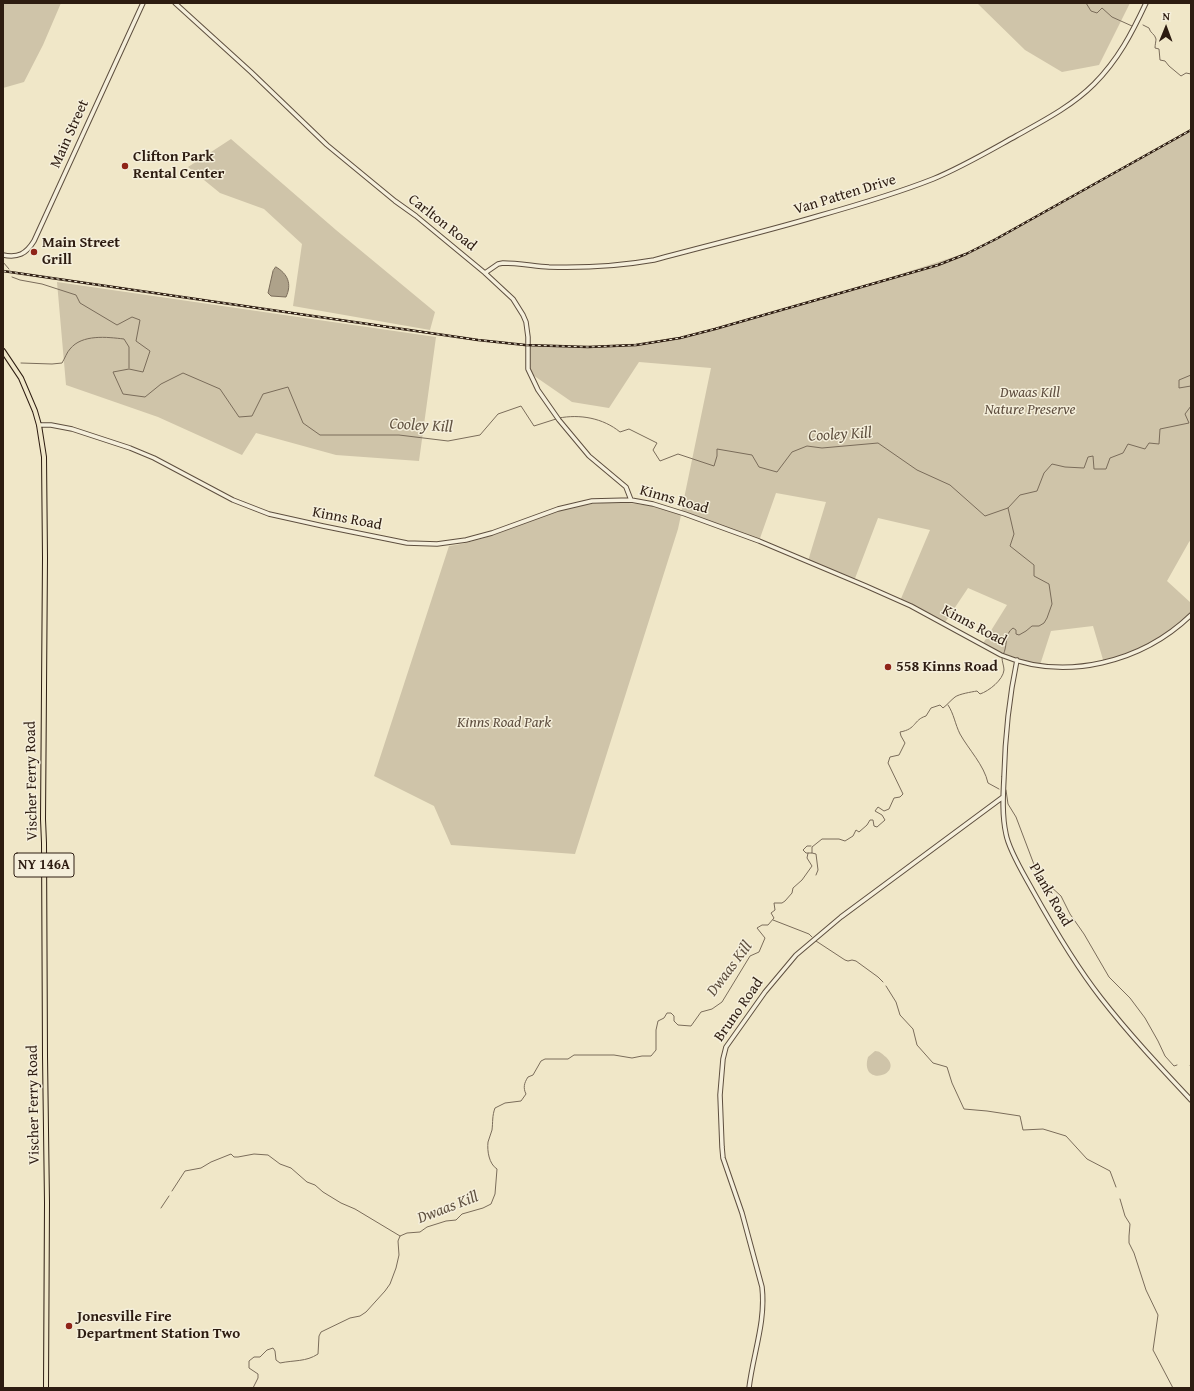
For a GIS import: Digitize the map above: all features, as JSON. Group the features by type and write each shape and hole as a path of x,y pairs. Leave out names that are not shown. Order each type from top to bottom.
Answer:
{"main road":[{"name":"Vischer Ferry Road","path":"3,351 21,378 35,411 39,425 44,457 43,819 47,1203 46,1388"}],"street":[{"name":"Main Street","path":"3,255 11,257 24,254 34,242 143,3"},
{"name":"Carlton Road","path":"175,3 251,72 327,145 485,273 513,299 524,315 528,330 528,369 538,390 555,415 589,456 626,487 631,500"},
{"name":"Van Patten Drive","path":"485,273 498,264 503,263 549,266 586,266 636,263 654,260 877,200 934,178 988,152 1055,114 1086,91 1101,77 1124,47 1134,30 1146,3"},
{"name":"Kinns Road","path":"39,425 51,425 72,429 130,448 154,458 233,500 269,514 407,543 437,544 466,540 492,533 575,504 592,501 631,500 653,504 685,514 808,561 911,606 1003,655 1040,665 1090,665 1129,655 1162,639 1191,615"},
{"name":"Plank Road","path":"1017,660 1008,715 1003,797 1006,837 1018,863 1042,907 1084,975 1101,998 1143,1048 1191,1100"},
{"name":"Bruno Road","path":"749,1388 763,1320 763,1298 762,1287 742,1213 723,1158 720,1095 724,1050 765,992 796,955 854,908 1003,797"}],"green space":[{"path":"3,3 61,3 43,45 24,82 3,88"},
{"path":"977,3 1130,3 1099,65 1062,72 1025,50"},
{"name":"Dwaas Kill Nature Preserve","path":"1191,130 1191,540 1167,581 1191,603 1191,614 1166,636 1129,655 1104,663 1093,626 1051,631 1040,665 1010,658 982,645 1007,605 968,588 944,624 900,601 930,530 878,518 854,581 808,561 826,502 776,493 759,541 681,513 711,368 639,362 609,408 572,402 530,373 528,345 585,347 656,342 694,335 845,292 972,251 1038,216"},
{"path":"231,139 336,230 435,312 430,330 293,306 302,244 264,209 220,193 188,167"},
{"path":"57,282 436,337 419,461 336,455 256,433 242,455 158,417 66,385"},
{"name":"Kinns Road Park","path":"620,502 654,506 681,515 678,529 575,854 451,845 434,806 374,776 449,546 466,543 497,534 558,511 591,504"},
{"path":"875,1051 886,1057 890,1063 890,1069 881,1075 870,1073 867,1067 868,1057"}],"shaded area":[{"path":"276,267 286,276 288,280 289,288 286,297 271,296 268,293 273,271"}],"waterway":[{"path":"1086,3 1091,11 1097,13 1102,8 1112,17 1132,26"},
{"path":"1143,25 1149,28 1156,39 1155,48 1159,49 1160,60 1165,61 1181,76 1186,73 1191,74"},
{"name":"Cooley Kill","path":"3,262 9,269"},
{"name":"Cooley Kill","path":"12,277 42,284 76,295 80,303 117,325 132,317 140,320 136,341 150,351 143,372 129,369 113,372 123,394 145,397 161,384 183,373 220,389 239,417 252,416 263,394 288,387 303,423 320,435 399,435 448,441 480,435 498,414 521,406 534,426 556,419"},
{"path":"21,363 62,363 67,353 75,344 88,339 110,338 124,339 129,347 129,368"},
{"name":"Dwaas Kill","path":"1191,375 1179,380 1179,388 1191,386"},
{"name":"Cooley Kill","path":"559,418 591,418 606,423 620,432 629,429 657,443 653,450 660,461 678,454 714,466 717,456 717,449 752,455 759,467 777,472 792,452 807,446 822,448 878,443 917,470 950,485 985,516 1008,508 1020,495 1037,491 1044,473 1052,464 1065,467 1084,468 1088,457 1093,456 1094,469 1106,469 1110,458 1123,453 1128,444 1145,449 1149,443 1159,444 1160,429 1189,423 1185,414 1191,406"},
{"name":"Dwaas Kill","path":"1003,655 1008,633 1013,628 1016,630 1016,634 1019,635 1032,626 1039,626 1044,623 1052,604 1049,584 1034,576 1034,565 1010,546 1014,534 1008,508"},
{"name":"Dwaas Kill","path":"253,1388 258,1378 258,1374 249,1368 249,1361 254,1357 260,1357 267,1350 273,1348 275,1351 276,1360 280,1363 304,1360 313,1357 318,1354 319,1336 321,1332 350,1318 360,1316 366,1312 390,1284 399,1255 398,1241 400,1236 407,1233 420,1232 427,1227 446,1221 456,1220 462,1214 491,1204 495,1194 497,1169 490,1161 488,1142 492,1130 495,1108 505,1103 521,1101 526,1094 524,1088 525,1083 528,1077 533,1075 541,1061 545,1059 568,1059 574,1055 614,1055 632,1058 651,1056 656,1050 656,1030 658,1021 664,1018 667,1013 671,1013 674,1016 674,1021 678,1025 691,1026 701,1012 712,1009 722,1002 750,956 759,952 765,938 757,928 762,925 768,925 774,918 771,913 775,910 774,903 782,903 785,901 792,893 793,888 802,880 812,866 807,858 808,853 812,853 812,847 822,839 839,839 845,841 853,836 856,830 859,832 870,820 873,820 874,826 877,827 885,820 882,815 875,811 878,807 884,811 889,809 894,798 900,797 903,794 888,763 890,757 899,755 905,743 900,732 912,727 926,716 931,708 940,705 943,708 957,696 977,691 980,694 991,688 1003,674 1004,668 1002,658"},
{"path":"948,705 960,734 980,764 988,783 999,789"},
{"path":"1006,790 1008,804 1016,817 1038,875 1061,896 1070,914 1084,934 1109,977 1130,998 1145,1018 1165,1056 1174,1066 1177,1065"},
{"path":"808,853 803,850 807,846 811,846"},
{"path":"812,853 816,854 818,870 816,875"},
{"path":"773,920 809,934 812,937"},
{"path":"816,941 845,960 856,961 883,982"},
{"path":"886,986 896,1002 900,1015 913,1029 917,1045 933,1063 947,1067 952,1083 964,1109 1020,1116 1023,1130 1043,1129 1066,1136 1087,1159 1110,1171 1116,1187"},
{"path":"172,1191 185,1171 201,1168 211,1162 231,1154 234,1157 254,1154 268,1155 280,1164 291,1168 307,1182 315,1185 323,1192 400,1236"},
{"name":"Dwaas Kill","path":"161,1208 169,1196"},
{"path":"1120,1199 1125,1216 1130,1224 1129,1243 1134,1253 1146,1290 1158,1315 1153,1350 1173,1388"}],"railway":[{"path":"3,271 478,340 525,345 588,347 636,345 680,338 715,329 938,265 966,254 996,239 1191,130"}],"place":[{"name":"Clifton Park Rental Center","path":"125,166"},
{"name":"Main Street Grill","path":"34,252"},
{"name":"558 Kinns Road","path":"888,667"},
{"name":"Jonesville Fire Department Station Two","path":"69,1326"}]}
